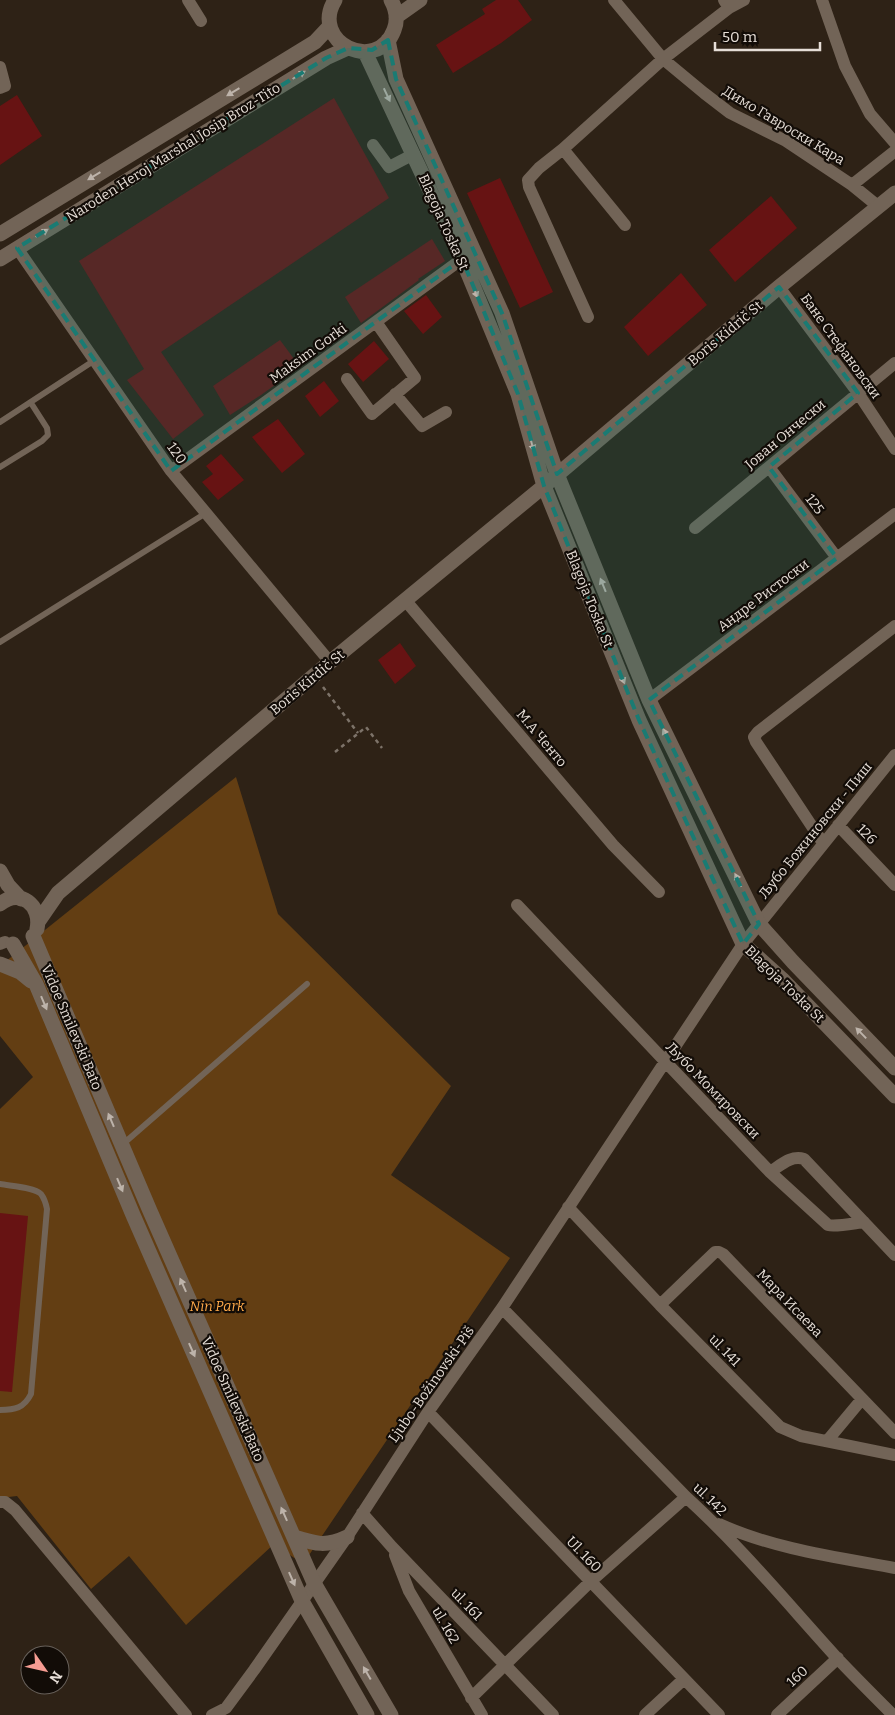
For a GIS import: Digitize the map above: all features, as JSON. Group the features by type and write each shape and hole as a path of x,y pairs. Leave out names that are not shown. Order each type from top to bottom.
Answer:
{"main road":[{"path":"335,0 330,10 330,26 336,39 348,48 366,52 378,48 393,33 396,17 391,0"},
{"path":"396,17 420,0"},
{"name":"Naroden Heroj Marshal Josip Broz-Tito","path":"0,234 315,42 330,26"},
{"name":"Blagoja Toska St","path":"388,40 396,79 502,313 557,474 649,700 759,924 895,1068"},
{"name":"Naroden Heroj Marshal Josip Broz-Tito","path":"0,259 326,58 348,48"},
{"name":"Blagoja Toska St","path":"366,52 462,259 518,394 544,486 639,720 743,944 782,979 895,1096"},
{"name":"Boris Kidrič St","path":"557,474 779,287 895,194"},
{"name":"Boris Kirdič St","path":"36,929 58,893 330,662 557,474"},
{"path":"0,871 8,885 24,900"},
{"name":"Boris Kirdič St","path":"0,904 12,898 24,900 58,893"},
{"name":"Vidoe Smilevski Bato","path":"24,900 34,907 38,914 36,929 122,1144 314,1583 391,1715"},
{"path":"4,942 27,941 36,929"},
{"name":"Vidoe Smilevski Bato","path":"4,942 36,984 133,1215 302,1601 367,1715"},
{"path":"0,964 20,972 36,984"},
{"path":"294,1537 320,1544 334,1543 347,1537"}],"street":[{"path":"188,0 201,21"},
{"name":"Димо Гавроски Кара","path":"614,0 663,59 730,113 786,141 852,185 879,207"},
{"path":"588,317 529,187 528,180 539,168 727,4 744,0"},
{"path":"822,0 849,74 870,114 895,143"},
{"path":"0,67 3,87"},
{"path":"372,145 389,167 414,154"},
{"path":"563,149 625,225"},
{"path":"852,185 895,151"},
{"name":"120","path":"17,248 171,471 330,662"},
{"name":"Maksim Gorki","path":"171,471 462,259"},
{"name":"Бане Стефановски","path":"779,287 858,392 895,449"},
{"path":"347,380 372,414 415,378 376,322"},
{"name":"Јован Ончески","path":"696,528 895,363"},
{"path":"395,394 422,426 446,412"},
{"name":"125","path":"769,467 837,558"},
{"name":"Андре Ристоски","path":"649,700 895,514"},
{"name":"М.А Ченто","path":"405,600 613,845 660,892"},
{"path":"823,844 754,737 895,626"},
{"name":"Љубо Божиновски - Пиш","path":"743,944 895,755"},
{"name":"126","path":"838,825 895,884"},
{"name":"Љубо Момировски","path":"517,905 770,1172 828,1225 864,1222"},
{"name":"Ljubo-Božinovski-Piš","path":"212,1715 226,1708 347,1537 428,1412 502,1308 664,1060 743,944"},
{"path":"770,1172 792,1158 804,1159 895,1255"},
{"name":"ul. 141","path":"568,1208 780,1427 790,1433 895,1455"},
{"name":"Мара Исаева","path":"660,1305 715,1252 723,1254 895,1434"},
{"name":"ul. 142","path":"502,1308 686,1497 712,1520 838,1658 893,1715"},
{"path":"828,1441 862,1399"},
{"name":"Ul. 160","path":"428,1412 719,1715"},
{"path":"471,1698 590,1582 686,1497"},
{"path":"0,1502 5,1502 15,1510 186,1715"},
{"name":"ul. 161","path":"362,1513 392,1547 553,1715"},
{"path":"712,1520 744,1536 770,1543 802,1551 895,1568"},
{"name":"ul. 162","path":"392,1547 409,1591 482,1715"},
{"name":"160","path":"776,1715 838,1658"},
{"path":"645,1715 684,1679"}],"lane":[{"path":"0,422 95,360"},
{"path":"0,467 42,441 48,435 47,428 30,403"},
{"path":"0,642 206,513"},
{"path":"122,1144 307,984"},
{"path":"0,1184 35,1190 40,1193 47,1209 31,1394 27,1401 19,1408 0,1410"}],"path":[{"path":"324,687 358,733"},
{"path":"335,752 366,726 382,748"}],"highlighted area":[{"path":"388,40 396,79 502,313 557,474 779,287 858,393 769,467 837,558 649,700 759,924 743,944 639,720 544,486 518,394 462,259 171,471 17,248 326,58 348,48 372,50"}],"green space":[{"name":"Nin Park","path":"236,777 278,914 451,1086 391,1175 510,1258 303,1564 274,1544 186,1625 129,1556 91,1589 17,1496 0,1498 0,1109 33,1077 0,1036 0,966"}],"building":[{"path":"496,0 518,0 532,20 501,43 453,73 436,45 485,14 482,9"},
{"path":"17,95 42,136 0,165 0,106"},
{"path":"334,98 389,198 161,352 204,415 173,439 127,380 144,369 79,261"},
{"path":"500,178 553,292 520,308 467,193"},
{"path":"771,196 797,228 735,282 709,250"},
{"path":"432,239 445,261 418,279 361,323 345,297"},
{"path":"681,273 707,305 648,356 624,327"},
{"path":"426,295 442,317 423,334 404,311"},
{"path":"280,340 300,367 230,415 213,386"},
{"path":"374,341 389,359 363,382 348,364"},
{"path":"324,381 339,401 320,417 305,396"},
{"path":"278,419 305,454 282,473 252,437"},
{"path":"221,454 244,480 218,500 202,482 213,474 206,466"},
{"path":"400,643 416,666 395,684 378,660"},
{"path":"0,1213 28,1216 12,1392 0,1391"}]}
